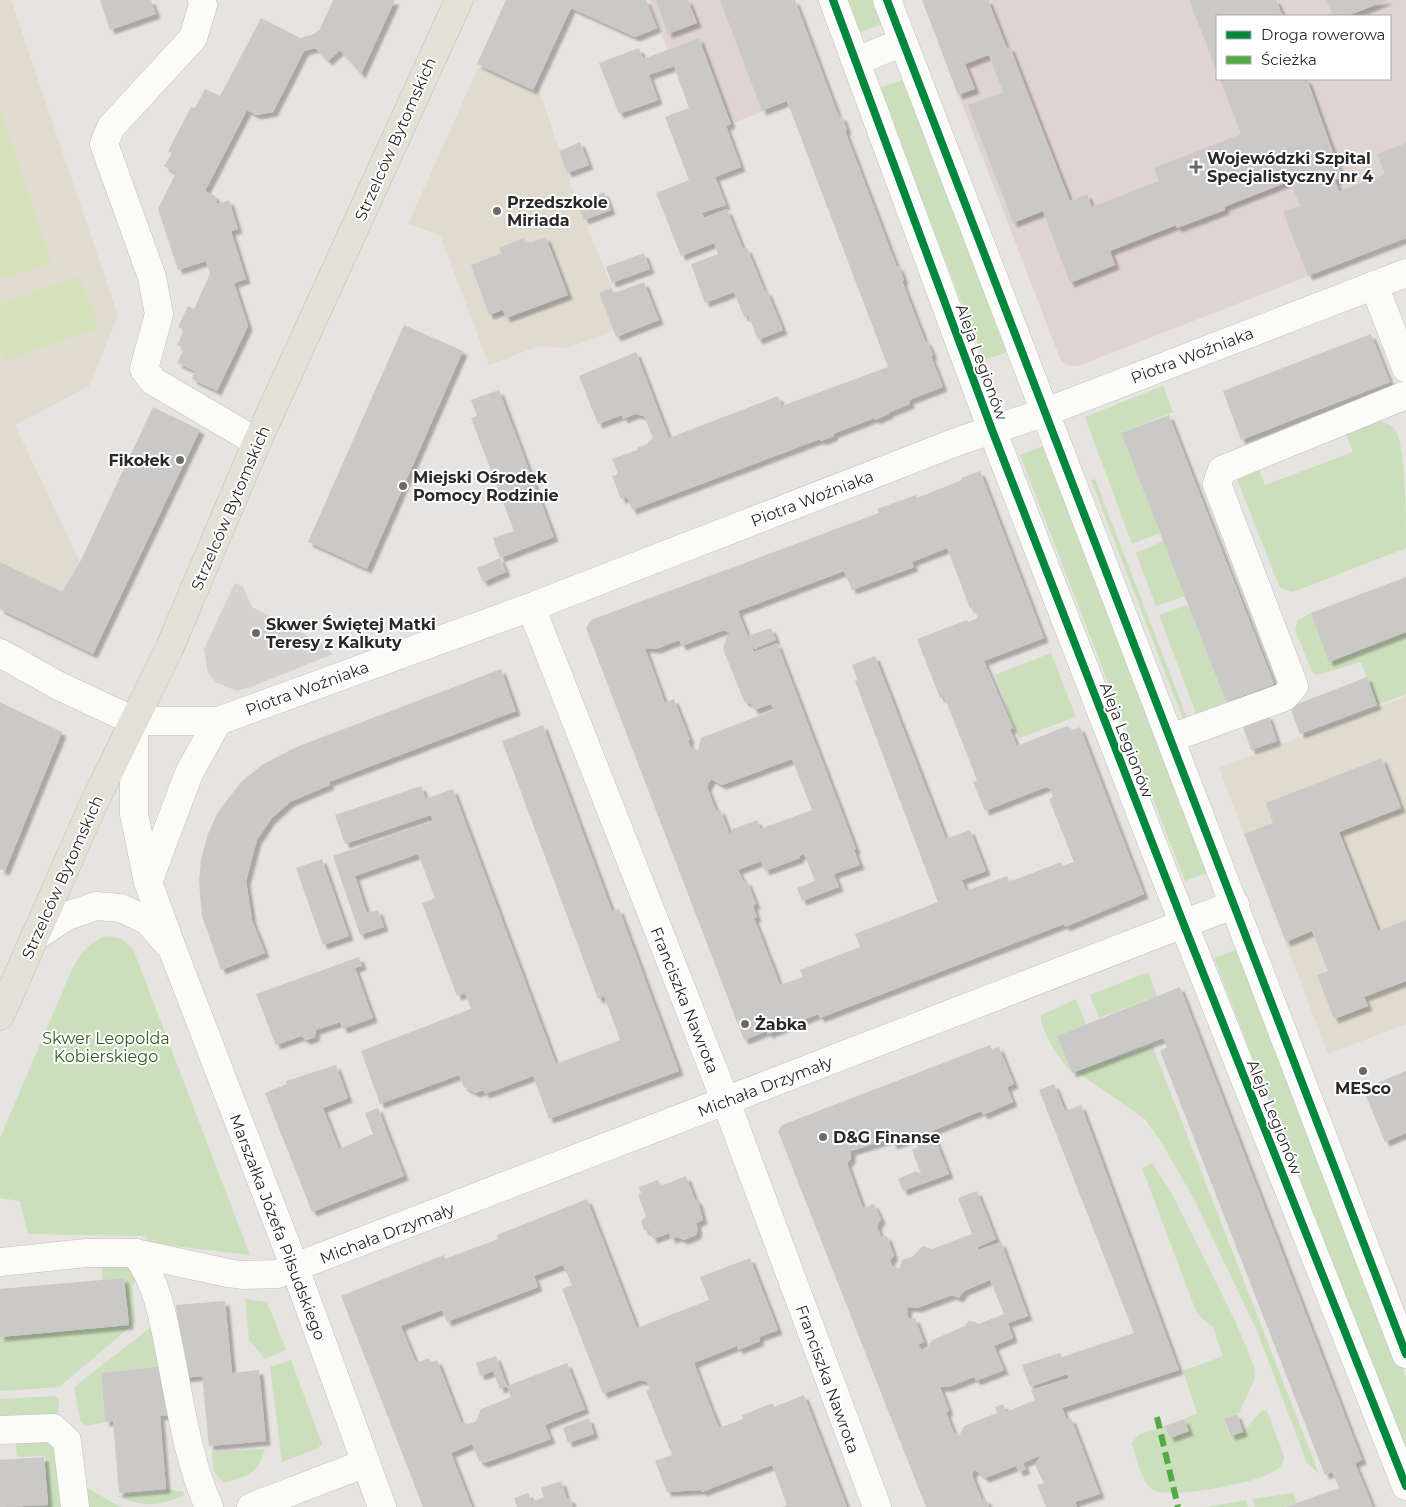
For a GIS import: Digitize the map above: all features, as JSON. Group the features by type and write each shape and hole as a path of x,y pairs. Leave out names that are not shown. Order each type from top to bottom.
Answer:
{"main road":[{"name":"Strzelców Bytomskich","path":"0,1016 93,805 183,618 257,442 459,0"}],"street":[{"path":"202,0 203,5 193,38 111,127 104,144 152,277 159,314 144,369 153,381 257,442"},
{"name":"Aleja Legionów","path":"833,0 992,430 1184,924 1406,1486"},
{"path":"886,0 1235,904 1406,1354"},
{"path":"857,61 903,42"},
{"name":"Piotra Woźniaka","path":"134,721 218,722 531,607 1406,273"},
{"path":"1374,285 1406,368"},
{"path":"1171,738 1284,697 1294,686 1218,484 1222,470 1406,396"},
{"name":"Franciszka Nawrota","path":"531,607 726,1102 877,1507"},
{"path":"0,653 59,686 134,721"},
{"name":"Marszałka Józefa Piłsudskiego","path":"134,721 134,814 148,882 295,1268 382,1507"},
{"path":"148,882 189,773 218,722"},
{"name":"Michała Drzymały","path":"0,1262 86,1252 135,1254 242,1276 267,1275 295,1268 726,1102 1018,986 1235,904"},
{"name":"Marszałka Józefa Piłsudskiego","path":"36,936 67,916 96,906 121,908 148,921 172,948"},
{"path":"135,1254 146,1268 162,1316 189,1450 209,1507"},
{"path":"0,1430 52,1428 67,1440 75,1507"},
{"path":"251,1507 366,1463"}],"shaded area":[{"path":"0,0 11,0 118,316 89,386 15,425 80,562 126,584 0,609"},
{"path":"649,0 795,0 828,86 700,136"},
{"name":"Wojewódzki Szpital Specjalistyczny nr 4","path":"922,0 1406,0 1406,238 1078,366 1067,365 1061,361"},
{"name":"Przedszkole Miriada","path":"479,66 541,95 577,202 612,288 599,293 614,331 567,348 539,346 489,365 440,235 408,224"},
{"name":"Skwer Świętej Matki Teresy z Kalkuty","path":"235,583 243,587 252,607 321,643 333,654 237,691 217,683 208,674 204,649"},
{"path":"1406,697 1406,1024 1328,1054 1219,768"}],"green space":[{"path":"846,0 873,0 882,24 858,33"},
{"path":"903,80 1010,351 984,360 879,88"},
{"path":"0,107 52,263 0,279"},
{"path":"80,276 99,328 6,360 0,343 0,304"},
{"path":"1163,386 1173,412 1121,433 1160,533 1132,544 1085,417"},
{"path":"1376,420 1392,427 1396,431 1399,440 1405,487 1406,548 1293,592 1280,588 1238,482 1240,474 1257,464 1265,485 1353,452 1345,431"},
{"path":"1045,445 1210,872 1185,881 1020,455"},
{"path":"1095,479 1188,720 1184,722 1091,480"},
{"path":"1163,541 1185,596 1156,606 1136,553"},
{"path":"1188,605 1226,702 1197,716 1159,615"},
{"path":"1311,613 1330,662 1406,632 1406,694 1377,705 1361,662 1317,675 1312,672 1295,629 1298,620"},
{"path":"1051,653 1076,717 1019,738 995,675"},
{"name":"Skwer Leopolda Kobierskiego","path":"108,936 122,939 133,949 250,1255 150,1243 146,1236 28,1234 20,1201 0,1198 0,1138 73,967 96,940"},
{"path":"1241,948 1406,1377 1406,1452 1214,958"},
{"path":"1148,972 1157,996 1099,1018 1090,995"},
{"path":"1076,999 1086,1024 1057,1036 1072,1073 1047,1038 1041,1015"},
{"path":"1152,1045 1319,1474 1307,1463 1257,1331 1194,1199 1160,1140 1145,1119 1077,1072 1072,1073"},
{"path":"1152,1163 1171,1192 1235,1321 1254,1366 1255,1378 1239,1413 1224,1419 1230,1436 1243,1432 1262,1410 1267,1411 1284,1459 1280,1468 1258,1478 1233,1485 1202,1490 1172,1493 1160,1492 1148,1485 1139,1467 1132,1443 1138,1435 1165,1426 1171,1438 1189,1431 1184,1419 1197,1413 1183,1371 1223,1356 1213,1327 1197,1314 1142,1168"},
{"path":"102,1259 132,1262 139,1276 132,1287 136,1322 59,1387 0,1391 0,1337 129,1325 124,1278 102,1280"},
{"path":"245,1299 267,1302 286,1350 265,1359 249,1340"},
{"path":"154,1325 164,1366 101,1373 105,1422 85,1426 80,1420 74,1387"},
{"path":"291,1360 322,1444 318,1448 282,1462 270,1367"},
{"path":"56,1396 59,1400 58,1412 50,1417 0,1419 0,1399"},
{"path":"15,1438 47,1439 58,1449 69,1507 44,1507 49,1506 45,1456 17,1457"},
{"path":"265,1449 255,1470 246,1476 224,1483 214,1472 212,1452"},
{"path":"87,1488 121,1507 88,1507"},
{"path":"166,1489 184,1492 183,1496 157,1504 142,1504 116,1496 165,1492"},
{"path":"1294,1493 1296,1503 1284,1507 1255,1507 1252,1499"},
{"path":"1246,1500 1248,1507 1207,1507"}],"building":[{"path":"100,0 151,0 156,14 110,30"},
{"path":"333,0 395,0 361,74 340,50 328,61 315,48 304,51 273,112 256,115 247,110 205,191 215,196 217,204 229,200 238,229 231,231 246,279 234,283 248,326 217,391 192,379 195,371 177,363 184,349 177,345 184,330 178,327 188,306 194,309 210,274 206,261 178,270 158,209 176,173 164,166 172,153 168,151 191,107 195,108 205,89 220,96 261,18 300,38 314,34 320,29"},
{"path":"506,0 646,0 657,28 635,37 571,8 533,90 477,64"},
{"path":"656,0 688,0 697,23 668,34"},
{"path":"720,0 795,0 839,117 842,116 847,130 845,131 897,267 899,266 904,280 902,281 925,341 927,341 933,355 931,356 943,387 909,400 910,404 875,420 874,418 833,434 834,436 821,441 820,439 632,510 627,497 621,499 612,476 618,474 612,459 637,450 637,448 647,444 653,438 644,416 635,414 623,419 622,415 598,424 579,376 636,352 669,438 778,396 782,406 888,367 787,101 762,111"},
{"path":"922,0 988,0 1007,48 1010,47 1070,201 1087,194 1092,207 1159,181 1154,168 1241,134 1220,80 1307,80 1342,177 1335,180 1339,191 1385,174 1377,154 1406,143 1406,238 1308,276 1283,212 1300,206 1290,181 1224,207 1225,210 1177,228 1176,225 1110,251 1115,265 1070,283 1043,211 1013,223 968,105 1003,92 989,55 965,64 975,89 958,95"},
{"path":"1189,0 1276,0 1283,15 1216,15 1216,69"},
{"path":"1326,0 1388,0 1350,15 1333,15"},
{"path":"699,38 731,124 726,126 741,167 715,177 726,205 702,213 704,218 727,209 743,249 747,248 765,292 767,291 783,330 758,340 748,315 744,317 734,292 705,303 691,264 718,254 714,243 681,256 656,193 689,180 665,117 689,108 674,66 649,75 658,100 619,114 599,63 639,48 643,59"},
{"path":"580,142 589,165 567,173 559,151"},
{"path":"604,192 611,210 584,220 577,202"},
{"path":"546,237 568,295 506,318 503,310 489,315 471,265 502,253 499,248 524,238 526,244"},
{"path":"644,253 650,269 612,283 606,267"},
{"path":"644,282 659,320 616,337 599,293 612,288 614,293"},
{"name":"Miejski Ośrodek Pomocy Rodzinie","path":"404,325 463,351 367,569 308,542"},
{"path":"1371,334 1390,382 1241,440 1223,391"},
{"path":"499,390 554,537 500,558 493,538 514,531 471,418 477,416 471,400"},
{"path":"153,407 200,430 93,654 0,609 0,562 62,592 80,562"},
{"path":"1169,415 1274,684 1226,702 1121,433"},
{"path":"980,471 1044,638 984,661 1013,728 1010,729 1017,746 1067,726 1073,730 1080,727 1144,894 1065,927 1064,924 820,1018 818,1014 768,1034 767,1031 744,1040 586,628 591,620 879,513 877,509 916,495 917,498 962,480 961,478","holes":["947,548 970,608 973,607 978,618 968,622 967,620 917,639 940,698 944,696 977,780 973,782 985,811 1046,787 1050,789 1053,797 1049,799 1074,862 1063,866 1061,862 1009,882 1007,876 966,891 962,880 986,871 970,830 946,839 875,656 852,665 858,680 855,681 938,902 855,934 860,947 800,970 803,977 780,985 754,918 757,917 753,906 756,904 747,881 744,882 738,870 761,861 765,871 800,858 799,856 804,854 815,881 797,888 802,901 839,887 834,874 860,865 854,850 856,849 777,643 754,652 738,611 844,571 852,590 914,567 912,562","724,630 731,634 727,636 723,649 744,701 751,704 754,710 771,704 774,710 701,738 698,750 691,748 688,741 690,740 674,699 665,703 645,648 656,649 679,640 682,646","792,759 812,810 760,829 757,820 733,829 730,835 720,809 716,811 707,787 711,779 722,785"]},
{"path":"500,558 506,572 483,582 477,568"},
{"path":"1406,577 1406,632 1329,662 1311,613"},
{"path":"771,628 776,640 754,649 748,636"},
{"path":"501,669 516,711 329,782 330,785 290,802 271,819 257,840 246,881 252,920 265,953 221,970 202,916 199,882 201,859 208,834 218,812 241,782 262,765 294,748"},
{"path":"1367,677 1377,705 1300,734 1290,707"},
{"path":"0,702 62,732 5,871 0,869"},
{"path":"1268,715 1277,741 1251,750 1242,724"},
{"path":"543,725 612,911 619,909 679,1071 549,1119 533,1076 485,1094 483,1090 476,1093 464,1087 459,1075 380,1104 361,1051 471,1009 465,993 457,996 422,903 435,898 418,854 355,876 367,913 378,910 384,927 360,935 333,856 433,821 431,815 345,844 335,815 421,786 426,799 453,789 556,1064 620,1040 604,996 598,999 502,741"},
{"path":"1382,758 1401,808 1339,832 1378,931 1406,920 1406,981 1364,997 1368,1006 1334,1019 1317,975 1328,971 1312,931 1286,942 1244,834 1273,823 1266,803"},
{"path":"322,859 349,936 323,945 296,868"},
{"path":"359,957 362,966 355,968 373,1018 343,1029 340,1022 316,1030 315,1037 306,1040 301,1036 276,1045 256,994"},
{"path":"1180,987 1362,1460 1355,1463 1373,1507 1286,1507 1339,1488 1332,1472 1325,1475 1160,1051 1167,1047 1163,1038 1072,1073 1057,1036"},
{"path":"990,1045 992,1049 999,1047 1014,1084 1007,1087 1013,1102 983,1115 981,1111 932,1131 949,1174 903,1191 898,1179 916,1171 921,1174 912,1150 918,1147 913,1138 893,1145 890,1139 851,1151 851,1159 847,1163 863,1208 874,1204 881,1219 877,1226 881,1237 887,1236 894,1256 890,1260 892,1266 899,1269 902,1260 912,1257 923,1246 932,1249 972,1234 958,1198 977,1191 996,1239 978,1247 978,1250 1001,1242 1028,1316 1008,1323 1013,1338 994,1346 1004,1370 976,1381 974,1377 949,1387 940,1387 949,1411 946,1412 954,1433 959,1436 964,1426 997,1413 995,1407 1003,1404 1006,1412 1035,1400 1031,1390 1069,1378 1067,1374 1030,1387 1022,1365 1060,1353 1062,1357 1134,1333 1039,1090 1054,1084 1065,1111 1081,1105 1179,1370 1062,1408 1067,1420 1071,1418 1100,1494 1075,1502 1077,1507 1046,1507 1037,1485 1044,1483 1035,1465 1041,1455 1023,1463 1026,1469 1019,1472 1016,1466 985,1478 974,1469 972,1475 982,1500 986,1499 989,1507 926,1507 778,1131 782,1125","holes":["990,1280 1004,1314 979,1324 969,1320 965,1326 932,1340 927,1349 921,1349 918,1345 924,1342 915,1318 909,1319 907,1314 908,1307 917,1308 952,1295 959,1298 964,1291"]},
{"path":"336,1065 348,1098 323,1108 339,1149 373,1134 365,1113 378,1108 404,1176 312,1212 265,1093 287,1084 286,1081"},
{"path":"1406,1071 1406,1133 1385,1142 1363,1089"},
{"path":"686,1176 695,1199 698,1201 703,1220 696,1223 698,1229 696,1235 684,1240 677,1237 671,1239 669,1233 653,1239 649,1231 644,1230 641,1221 646,1216 638,1195 641,1193 639,1187 658,1180 661,1186"},
{"path":"587,1199 637,1328 709,1300 700,1277 750,1258 778,1330 759,1337 760,1341 738,1350 737,1346 694,1363 706,1395 719,1428 743,1419 742,1415 773,1403 774,1407 804,1395 847,1507 783,1507 787,1505 772,1465 702,1492 701,1490 667,1492 655,1461 672,1455 646,1390 650,1389 647,1382 640,1380 603,1394 562,1289 572,1285 563,1265 534,1276 538,1287 447,1322 442,1310 401,1326 416,1363 429,1358 431,1362 437,1360 461,1422 468,1424 476,1421 481,1409 511,1397 507,1386 567,1363 585,1409 545,1425 551,1439 484,1463 479,1461 472,1444 451,1453 472,1507 423,1507 341,1296 444,1255 445,1259 498,1239 497,1235"},
{"path":"124,1278 129,1325 0,1337 0,1289"},
{"path":"225,1301 232,1373 259,1370 266,1441 209,1446 202,1376 183,1378 176,1305"},
{"path":"496,1356 507,1386 500,1389 493,1371 480,1376 476,1363"},
{"path":"164,1366 168,1415 160,1416 166,1489 119,1493 113,1421 105,1422 101,1373"},
{"path":"1237,1414 1243,1432 1231,1436 1224,1419"},
{"path":"589,1418 594,1434 568,1443 563,1428"},
{"path":"1184,1419 1189,1431 1170,1438 1165,1426"},
{"path":"44,1457 48,1505 0,1507 0,1460"},
{"path":"561,1481 567,1499 570,1498 573,1507 517,1507 514,1498 528,1493 532,1502 544,1497 541,1488"}],"marked path":[{"path":"1157,1417 1178,1507"}],"cycle path":[{"path":"833,0 992,430 1184,925 1406,1486"},
{"path":"887,0 1406,1354"}],"place":[{"name":"Wojewódzki Szpital Specjalistyczny nr 4","path":"1196,167"},
{"name":"Przedszkole Miriada","path":"497,211"},
{"name":"Fikołek","path":"180,460"},
{"name":"Miejski Ośrodek Pomocy Rodzinie","path":"403,486"},
{"name":"Skwer Świętej Matki Teresy z Kalkuty","path":"256,633"},
{"name":"Żabka","path":"745,1024"},
{"name":"MESco","path":"1363,1071"},
{"name":"D&G Finanse","path":"823,1137"}]}
